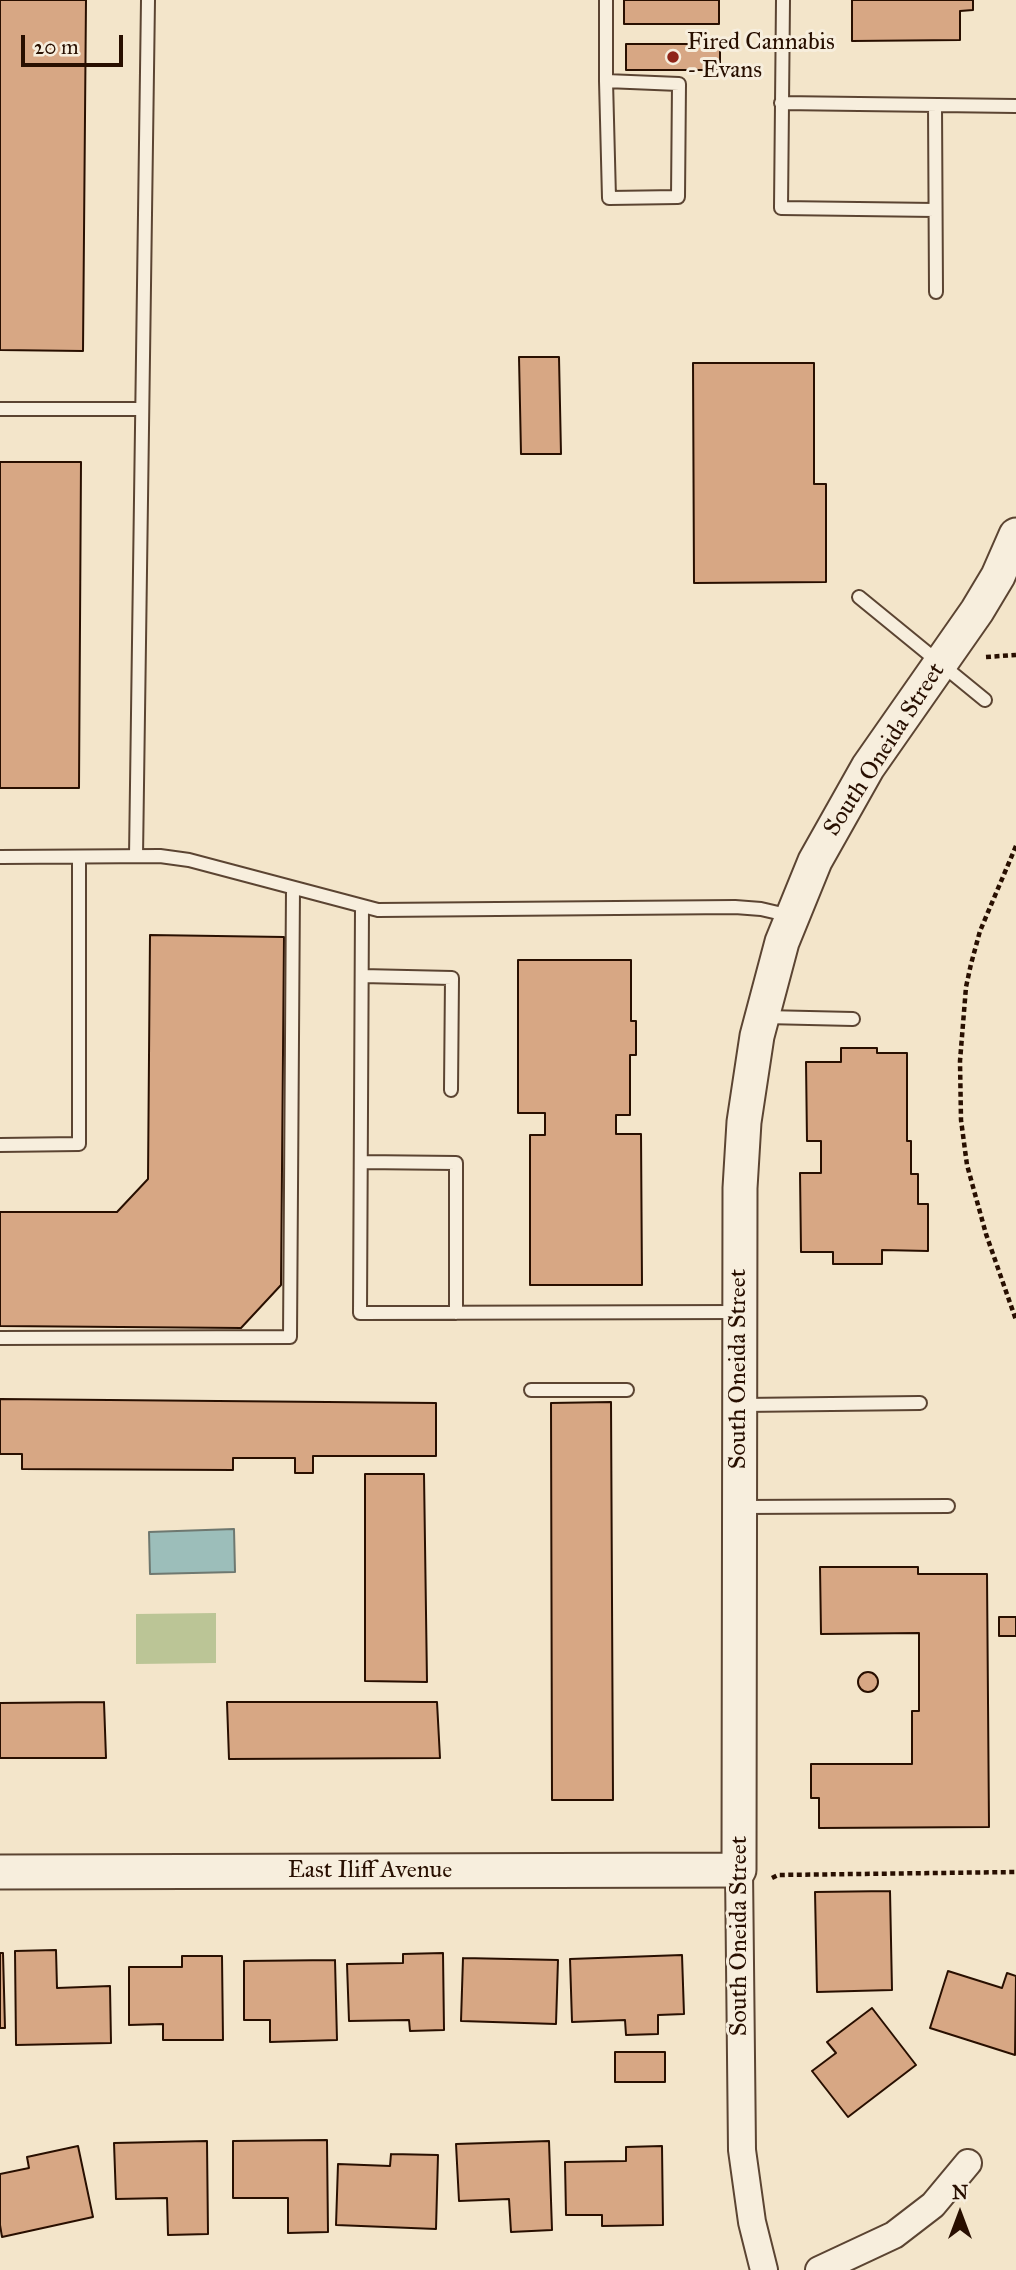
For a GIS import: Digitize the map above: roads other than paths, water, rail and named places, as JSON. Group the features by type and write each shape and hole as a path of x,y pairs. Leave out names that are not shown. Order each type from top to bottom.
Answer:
{"street":[{"name":"South Oneida Street","path":"764,2270 752,2222 742,2150 739,1312 741,1158 747,1092 761,1017 791,916 815,861 869,767 998,576 1016,535"},
{"name":"East Iliff Avenue","path":"0,1872 739,1882"},
{"path":"819,2270 894,2235 933,2205 968,2163"}],"lane":[{"path":"136,856 148,0"},
{"path":"606,0 606,81 609,198 678,197 679,84 606,81"},
{"path":"783,0 780,208 935,210"},
{"path":"781,103 1016,106"},
{"path":"935,105 936,292"},
{"path":"0,409 142,409"},
{"path":"859,597 985,700"},
{"path":"0,856 160,856 189,860 378,910 735,907 761,909 791,916"},
{"path":"0,1145 79,1144 79,856"},
{"path":"0,1338 290,1337 293,887"},
{"path":"362,906 360,1313 739,1312"},
{"path":"362,976 452,978 451,1090"},
{"path":"761,1017 853,1019"},
{"path":"361,1162 456,1163 456,1313"},
{"path":"531,1390 627,1390"},
{"path":"739,1405 920,1403"},
{"path":"739,1507 948,1506"}],"water":[{"path":"234,1529 235,1572 150,1574 149,1532"}],"place":[{"name":"Fired Cannabis - Evans","path":"673,57"}]}
